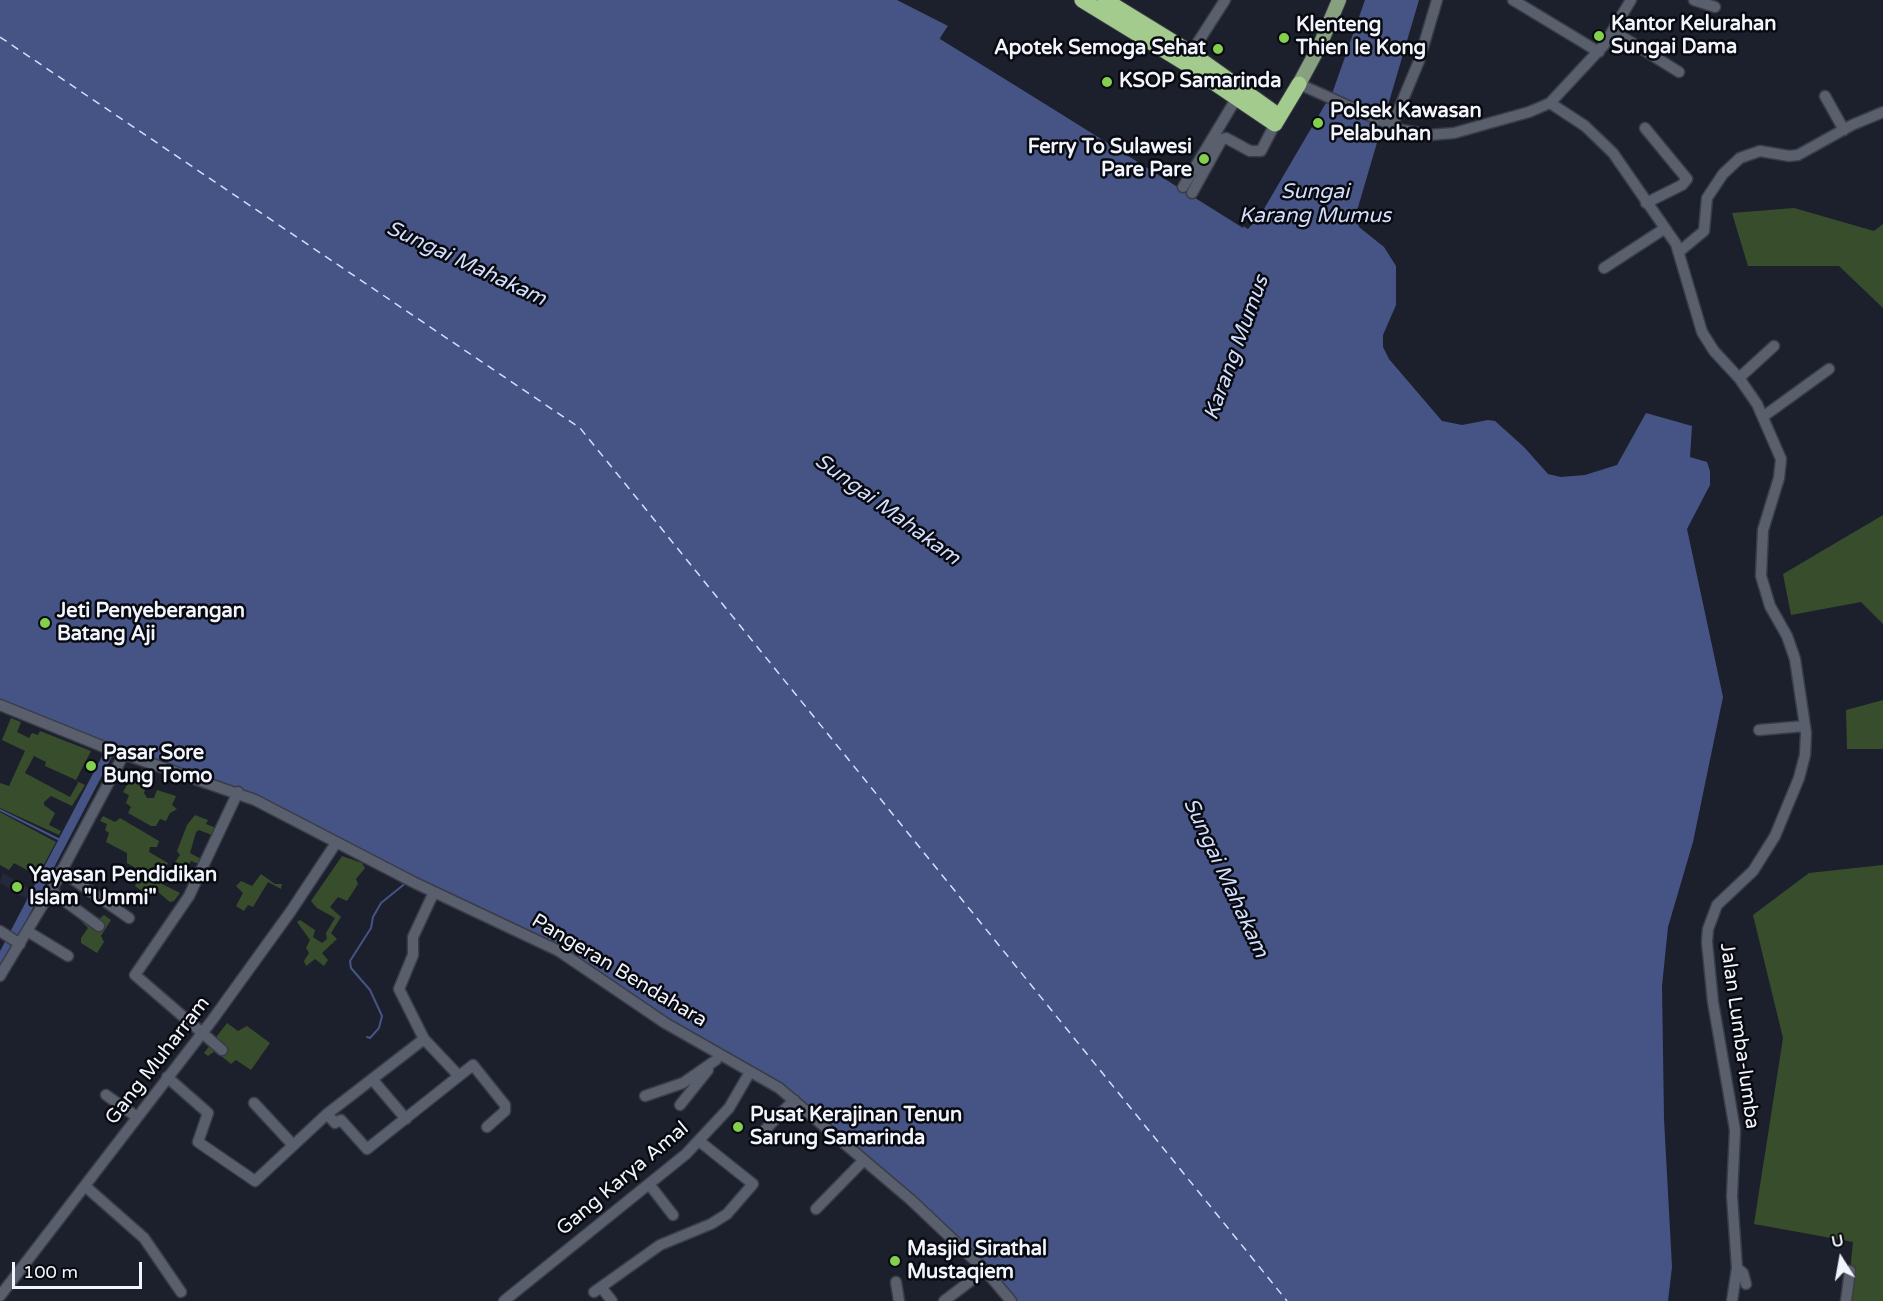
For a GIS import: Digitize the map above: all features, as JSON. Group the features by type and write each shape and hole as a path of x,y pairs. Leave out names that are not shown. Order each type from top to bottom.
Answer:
{"highway":[{"path":"1105,0 1191,53 1278,120"},
{"path":"1085,1 1185,63 1236,99 1278,120"},
{"path":"1278,120 1299,84"}],"main road":[{"path":"1299,84 1320,45 1339,0"}],"street":[{"path":"1191,53 1225,0"},
{"path":"1388,125 1419,61 1437,0"},
{"path":"1513,0 1599,52"},
{"path":"1299,84 1388,125 1420,134 1442,135 1529,112 1550,103 1599,52 1631,0"},
{"path":"1694,0 1715,7"},
{"path":"1613,31 1679,72"},
{"path":"1825,96 1844,130"},
{"path":"1236,99 1187,190 1223,138 1250,151 1261,151 1278,120"},
{"name":"Jalan Lumba-lumba","path":"1550,103 1585,126 1607,147 1628,173 1680,251 1692,305 1702,332 1714,351 1739,378 1764,417 1778,450 1781,467 1763,530 1761,576 1770,606 1787,636 1795,659 1805,726 1805,755 1799,778 1775,836 1753,871 1717,905 1708,929 1711,990 1735,1130 1732,1196 1737,1268 1732,1301"},
{"path":"1680,251 1704,231 1707,198 1723,174 1740,158 1760,152 1798,155 1883,112"},
{"path":"1645,128 1687,179 1682,185 1646,203"},
{"path":"1604,268 1664,229"},
{"path":"1739,378 1774,346"},
{"path":"1764,417 1828,369"},
{"name":"Pangeran Bendahara","path":"0,705 104,747 238,792 415,883 559,951 718,1057 779,1088 911,1200 985,1270 1011,1301"},
{"path":"1759,730 1805,726"},
{"path":"0,976 9,937 27,931 62,872 122,753"},
{"path":"222,1050 135,977 135,974 189,896 238,792"},
{"name":"Gang Muharram","path":"0,1296 203,1032 291,911 336,843"},
{"path":"62,872 129,918"},
{"path":"51,891 99,926"},
{"path":"434,892 413,937 413,955 399,986 424,1039 459,1076"},
{"path":"27,931 68,956"},
{"path":"167,1077 208,1113 198,1142 255,1181 292,1144 327,1114 424,1039"},
{"path":"645,1096 683,1083 718,1057"},
{"path":"680,1105 718,1057"},
{"path":"327,1114 335,1123 341,1120 365,1149 473,1065 505,1105 505,1111 487,1127"},
{"name":"Gang Karya Amal","path":"504,1301 699,1141 729,1108 750,1072"},
{"path":"372,1079 406,1119"},
{"path":"106,1095 137,1117"},
{"path":"756,1139 794,1100"},
{"path":"254,1103 292,1144"},
{"path":"612,1301 598,1290 660,1245 711,1224 726,1214 753,1184 699,1141"},
{"path":"816,1209 863,1161"},
{"path":"649,1184 673,1215"},
{"path":"85,1186 144,1238 181,1292"},
{"path":"1737,1268 1743,1273 1746,1284"},
{"path":"944,1301 985,1270"},
{"path":"1846,1301 1850,1271"},
{"path":"896,1282 899,1301"}],"shaded area":[{"name":"Yayasan Pendidikan Islam \"Ummi\"","path":"3,873 33,891 28,900 0,883"}],"green space":[{"path":"1794,208 1874,231 1883,224 1883,308 1839,266 1748,266 1732,213"},
{"path":"1883,515 1883,624 1861,602 1791,615 1783,574"},
{"path":"1883,700 1883,749 1847,749 1846,710"},
{"path":"11,718 21,722 17,732 29,738 32,733 38,735 40,731 91,751 76,780 45,766 46,762 34,756 25,773 70,797 78,783 76,781 85,785 72,806 51,796 44,802 44,805 55,813 49,825 61,831 59,835 0,808 0,783 9,786 25,751 2,740"},
{"path":"133,775 148,781 144,793 147,798 154,798 157,790 176,796 172,805 177,809 170,813 166,821 160,819 156,826 151,826 128,813 131,807 126,803 129,795 123,792"},
{"path":"0,812 56,842 38,876 14,863 9,870 0,865"},
{"path":"195,815 208,820 206,824 216,828 212,835 199,830 196,832 190,853 203,860 199,864 191,861 185,871 182,871 173,865 180,855 177,851 187,825"},
{"path":"103,816 115,822 120,818 159,841 157,847 150,847 149,852 168,863 158,882 180,893 174,901 170,902 158,892 152,891 146,894 135,886 141,874 139,870 127,863 127,853 106,842 109,833 105,830 107,824 100,821"},
{"path":"342,856 362,863 365,868 356,879 358,884 347,901 338,897 330,907 341,917 331,933 337,939 322,953 328,960 324,966 315,959 306,966 304,961 309,953 306,948 310,940 297,922 300,920 315,930 313,937 322,943 327,939 326,933 335,918 317,908 311,901"},
{"path":"1883,865 1883,1301 1847,1301 1853,1242 1754,1224 1783,1038 1753,915 1809,873"},
{"path":"261,874 275,884 282,884 281,889 268,882 253,907 248,905 244,911 236,906 243,893 236,886 241,881 252,886"},
{"path":"104,915 111,920 101,936 104,942 97,953 81,943 81,938 88,928 81,921 82,918 97,921"},
{"path":"227,1023 238,1031 247,1026 270,1043 251,1070 236,1060 231,1064 215,1051 208,1056 204,1053"}],"water":[{"path":"0,0 897,0 948,26 940,39 1248,229 1261,214 1333,91 1365,0 1419,0 1356,214 1359,227 1384,247 1396,266 1396,305 1383,335 1383,347 1389,359 1442,421 1462,425 1488,420 1495,421 1524,447 1548,474 1561,477 1585,475 1617,465 1646,413 1692,426 1690,457 1707,462 1710,471 1710,485 1687,529 1723,697 1693,842 1668,927 1662,986 1664,1119 1672,1267 1668,1301 1015,1301 778,1083 677,1027 561,949 347,846 173,770 0,700"}],"pier":[{"path":"948,26 950,27 944,37 1244,225 1243,228 940,38"}],"waterway":[{"path":"0,961 113,745"},
{"path":"0,810 62,841"},
{"path":"367,1037 370,1038 379,1028 382,1016 370,990 351,968 350,961 371,928 373,917 381,903 407,882"}],"ferry route":[{"path":"0,37 580,428 1287,1301"}],"place":[{"name":"Kantor Kelurahan Sungai Dama","path":"1599,36"},
{"name":"Klenteng Thien Ie Kong","path":"1284,38"},
{"name":"Apotek Semoga Sehat","path":"1218,49"},
{"name":"KSOP Samarinda","path":"1107,82"},
{"name":"Polsek Kawasan Pelabuhan","path":"1318,123"},
{"name":"Ferry To Sulawesi Pare Pare","path":"1204,159"},
{"name":"Jeti Penyeberangan Batang Aji","path":"45,623"},
{"name":"Pasar Sore Bung Tomo","path":"91,766"},
{"name":"Yayasan Pendidikan Islam \"Ummi\"","path":"17,887"},
{"name":"Pusat Kerajinan Tenun Sarung Samarinda","path":"738,1127"},
{"name":"Masjid Sirathal Mustaqiem","path":"895,1261"}],"water label":[{"name":"Sungai Karang Mumus","path":"1315,204"},
{"name":"Sungai Mahakam","path":"466,264"},
{"name":"Karang Mumus","path":"1237,348"},
{"name":"Sungai Mahakam","path":"887,510"},
{"name":"Sungai Mahakam","path":"1225,878"}]}
